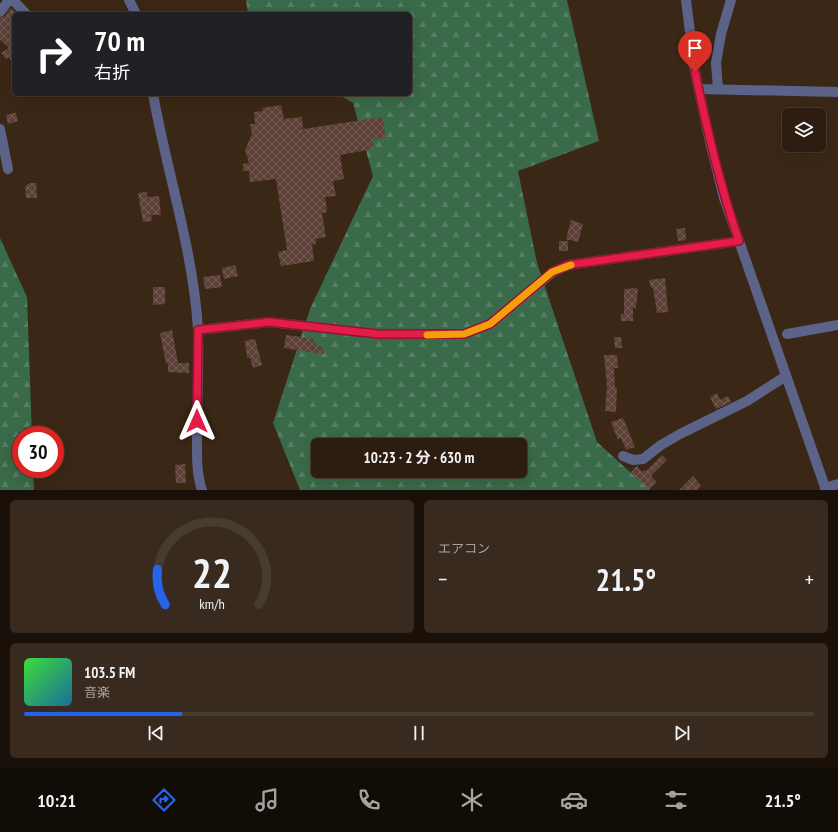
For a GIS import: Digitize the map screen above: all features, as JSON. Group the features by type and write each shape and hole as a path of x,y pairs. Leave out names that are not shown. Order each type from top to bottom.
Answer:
{"street":[{"path":"0,12 9,0"},
{"path":"13,0 24,12"},
{"path":"129,0 135,12"},
{"path":"686,0 699,88 724,198 826,489 838,484"},
{"path":"718,89 716,63 721,34 731,0"},
{"path":"699,88 838,92"},
{"path":"153,96 159,127 184,230 193,281 198,330 197,451 202,490"},
{"path":"0,129 8,170"},
{"path":"198,330 269,322 378,334 464,334 490,324 552,272 568,265 739,241"},
{"path":"787,334 838,325"},
{"path":"623,456 633,460 643,459 661,445 747,401 786,376"}],"green space":[{"path":"246,0 567,0 599,141 518,171 537,263 597,442 650,490 300,490 273,423 310,309 373,176 353,103 341,96 412,96 412,12 248,12"},
{"path":"0,238 27,297 32,426 12,426 12,478 33,478 34,490 0,490"}],"building":[{"path":"11,8 15,12 12,12 12,64 9,57 6,59 1,53 9,48 0,40 0,18 5,16"},
{"path":"281,105 284,119 302,117 303,129 382,117 386,138 372,140 373,149 340,155 344,179 333,181 336,196 325,197 327,212 322,213 326,237 316,239 316,244 312,245 314,261 281,266 278,252 287,250 276,179 250,182 249,171 243,171 243,164 249,163 245,150 252,134 250,124 255,124 254,112 263,111 262,108"},
{"path":"16,113 18,121 8,124 6,115"},
{"path":"36,183 37,198 26,198 25,186"},
{"path":"147,192 147,197 159,196 161,215 151,215 152,221 143,222 138,193"},
{"path":"571,220 583,224 578,242 566,239"},
{"path":"685,228 686,240 678,241 676,229"},
{"path":"559,241 568,241 568,251 559,251"},
{"path":"235,265 238,276 224,279 222,268"},
{"path":"220,275 222,287 205,289 203,277"},
{"path":"665,278 668,312 657,313 653,288 651,288 649,280"},
{"path":"153,287 165,287 165,304 153,305"},
{"path":"638,288 636,308 633,308 633,321 621,321 621,314 624,314 624,289"},
{"path":"172,330 178,363 189,363 189,373 168,372 168,363 166,364 160,333"},
{"path":"286,335 314,339 316,346 324,347 324,354 284,348"},
{"path":"614,337 621,337 622,348 615,348"},
{"path":"255,339 262,365 253,368 250,358 247,358 245,341"},
{"path":"604,355 617,355 618,368 614,368 615,387 617,387 616,412 605,411 607,386"},
{"path":"717,393 720,400 728,396 731,402 716,409 710,397"},
{"path":"623,418 635,447 626,450 621,438 618,440 611,422"},
{"path":"662,455 667,460 651,476 657,482 649,490 631,472 637,466 642,472 644,470 646,471"},
{"path":"185,464 186,483 176,483 175,465"},
{"path":"693,476 701,486 697,490 679,490"}],"slow traffic":[{"path":"427,335 464,334 490,324 552,272 571,265"}],"route":[{"path":"197,421 198,330 269,322 378,334 464,334 490,324 552,272 568,265 739,241 724,198 713,156 695,72"}]}
